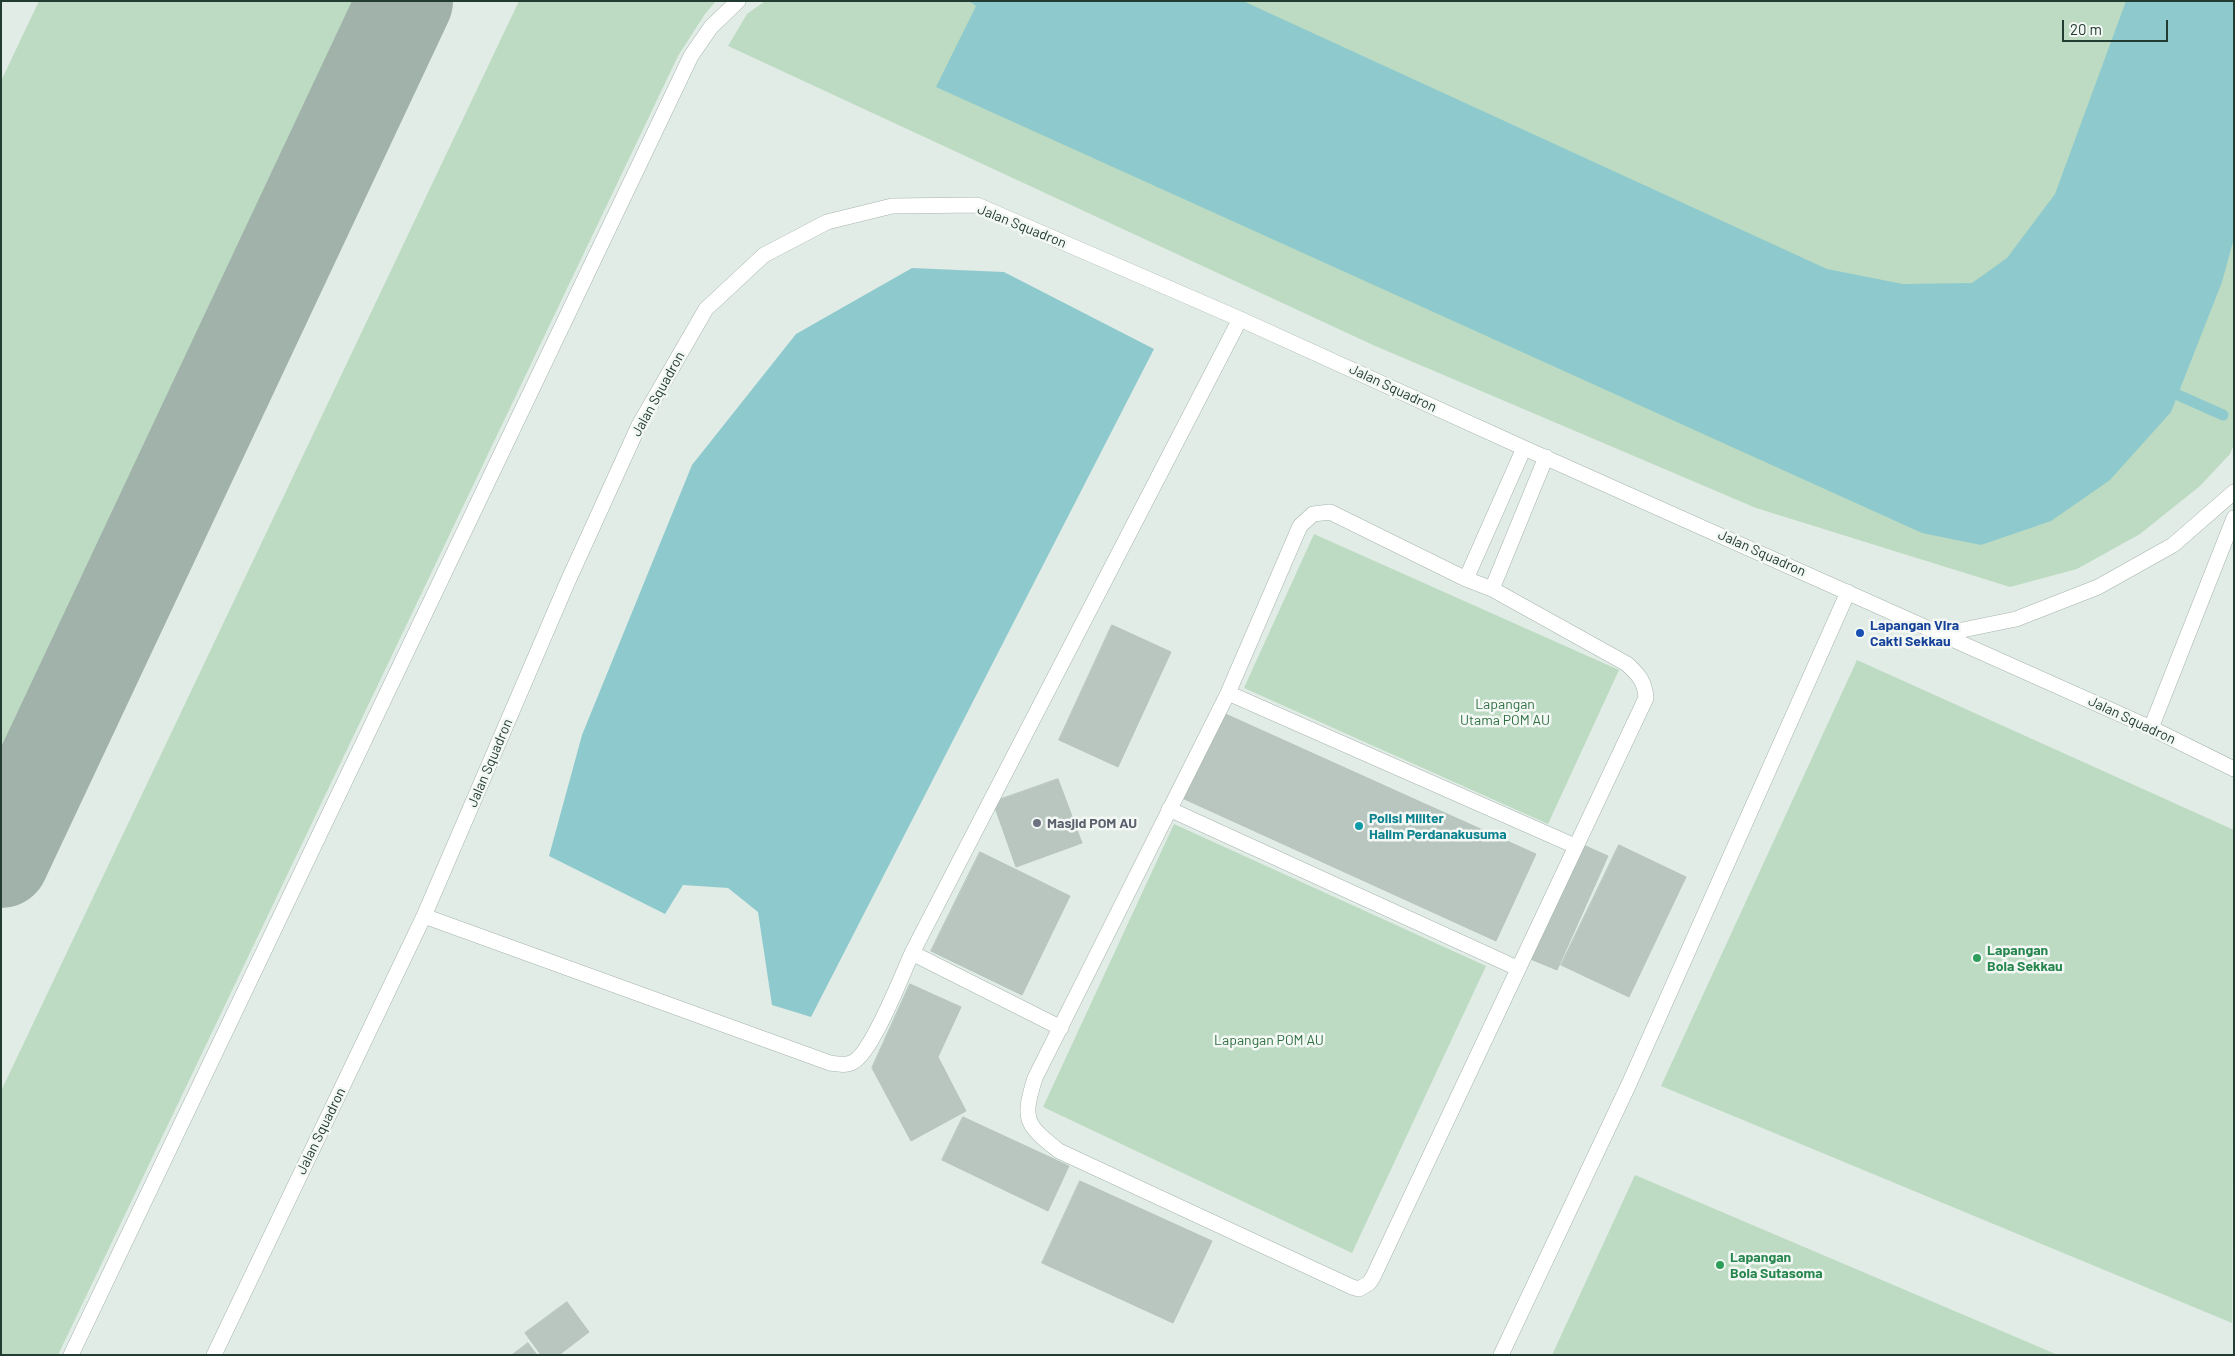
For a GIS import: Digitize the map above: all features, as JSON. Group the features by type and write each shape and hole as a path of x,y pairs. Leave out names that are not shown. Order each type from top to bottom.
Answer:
{"lane":[{"path":"71,1355 691,56 712,27 738,1"},
{"name":"Jalan Squadron","path":"214,1355 424,916 564,590 639,425 706,309 764,255 827,222 892,206 976,205 1240,319 1524,448 1943,634 2234,768"},
{"path":"424,916 830,1064 854,1062 869,1046 912,953 1240,319"},
{"path":"1466,579 1524,448"},
{"path":"1492,589 1546,457"},
{"path":"1943,634 2016,619 2098,587 2173,545 2234,492"},
{"path":"1330,512 1466,579 1492,589 1628,664 1645,685 1646,698 1517,968 1373,1277 1370,1283 1359,1289 1059,1151 1040,1136 1030,1123 1026,1107 1035,1078 1228,693 1300,526 1313,514 1330,512"},
{"path":"2150,728 2234,518"},
{"path":"1501,1355 1629,1084 1848,592"},
{"path":"1228,693 1575,846"},
{"path":"1169,809 1517,968"},
{"path":"912,953 1060,1028"}],"green space":[{"path":"39,1 405,1 98,648 1,860 1,81"},
{"path":"519,1 716,1 705,14 678,56 58,1355 1,1355 1,1091"},
{"path":"765,1 2234,1 2234,444 2230,454 2200,486 2140,534 2077,569 2010,587 1756,508 1373,345 728,46 747,14"},
{"name":"Lapangan Utama POM AU","path":"1314,534 1619,670 1548,824 1244,688"},
{"name":"Lapangan Bola Sekkau","path":"1857,660 2234,830 2232,1323 1661,1086"},
{"name":"Lapangan POM AU","path":"1174,824 1486,966 1352,1253 1043,1107"},
{"name":"Lapangan Bola Sutasoma","path":"1635,1175 2058,1355 1552,1355"}],"water":[{"path":"969,1 1243,1 1827,269 1903,284 1972,283 2007,258 2055,194 2126,1 2234,1 2234,238 2222,282 2171,412 2110,480 2051,521 1981,545 1922,533 936,87 976,6"},
{"path":"912,268 1004,272 1154,349 811,1017 772,1005 758,912 728,888 683,885 665,914 549,856 582,735 692,465 796,334"}],"building":[{"path":"1112,625 1171,652 1118,767 1059,740"},
{"name":"Polisi Militer Halim Perdanakusuma","path":"1221,712 1536,854 1496,941 1182,798"},
{"name":"Masjid POM AU","path":"1058,779 1082,843 1016,867 993,802"},
{"path":"1579,843 1608,856 1557,970 1528,958"},
{"path":"1619,845 1686,877 1629,997 1561,965"},
{"path":"980,852 1070,896 1022,995 931,951"},
{"path":"910,984 961,1007 938,1057 966,1111 911,1141 872,1068"},
{"path":"963,1117 1069,1166 1048,1211 942,1160"},
{"path":"1080,1181 1212,1241 1173,1323 1042,1263"},
{"path":"567,1302 589,1332 559,1355 541,1355 525,1333"},
{"path":"528,1343 537,1355 512,1355"}],"waterway":[{"path":"2178,395 2223,415"}],"taxiway":[{"path":"1,860 405,1"}],"place":[{"name":"Lapangan VIra Cakti Sekkau","path":"1860,633"},
{"name":"Masjid POM AU","path":"1037,823"},
{"name":"Polisi Militer Halim Perdanakusuma","path":"1359,826"},
{"name":"Lapangan Bola Sekkau","path":"1977,958"},
{"name":"Lapangan Bola Sutasoma","path":"1720,1265"}]}
